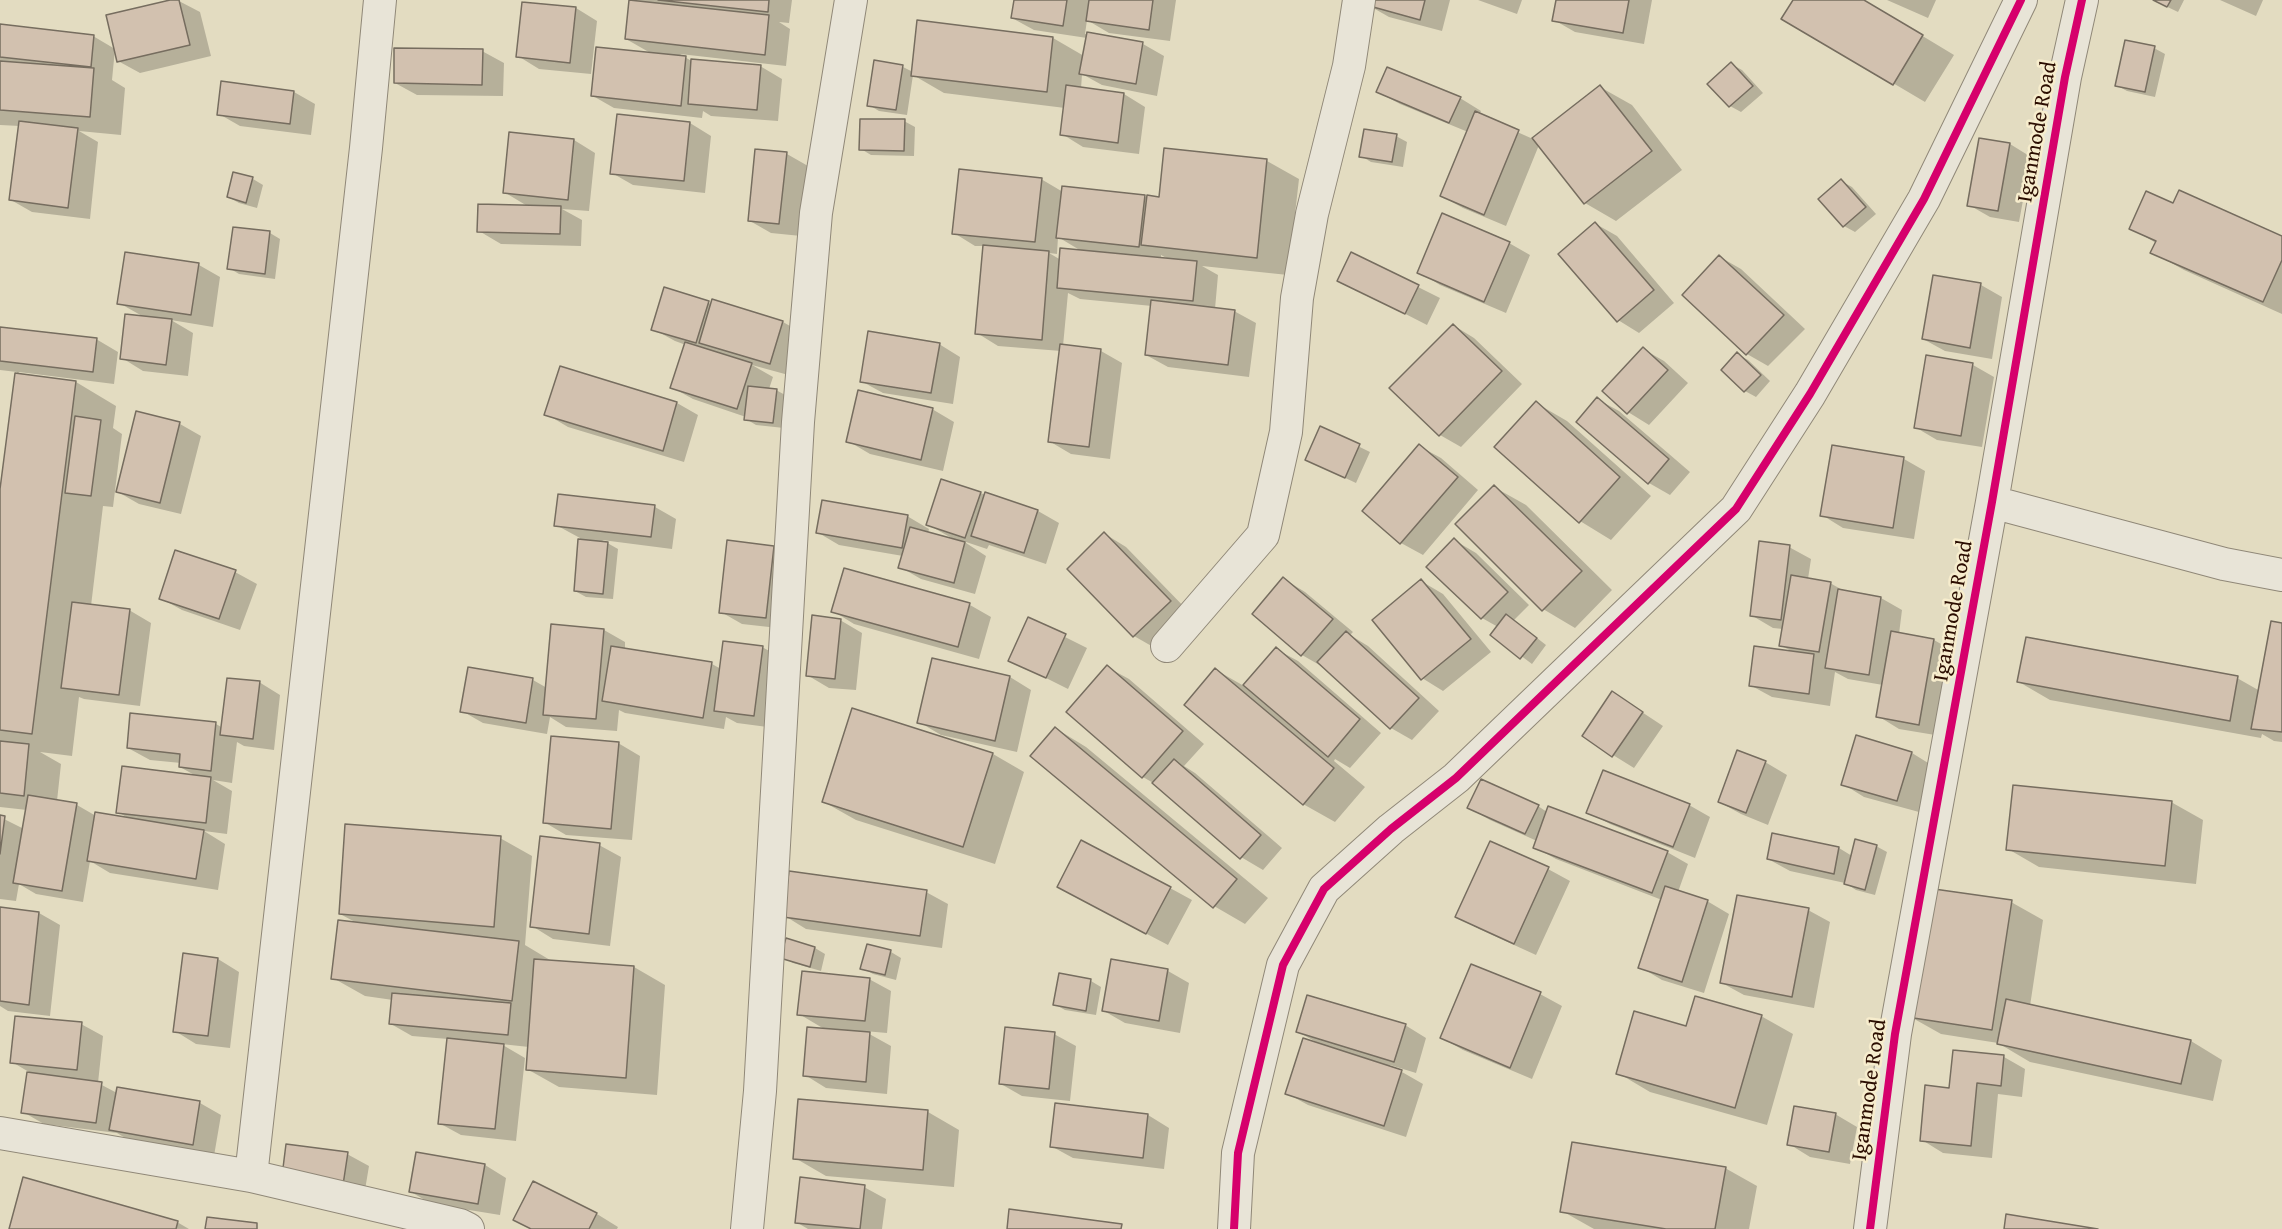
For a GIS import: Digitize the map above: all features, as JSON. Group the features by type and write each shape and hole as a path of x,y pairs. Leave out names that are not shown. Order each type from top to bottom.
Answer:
{"street":[{"path":"251,1176 366,148 380,0"},
{"path":"747,1229 760,1091 798,423 816,213 851,0"},
{"path":"1167,646 1263,535 1286,432 1297,298 1310,225 1349,66 1359,0"},
{"path":"1234,1229 1238,1153 1283,965 1324,889 1391,829 1456,778 1736,509 1810,394 1924,200 2021,0"},
{"name":"Iganmode Road","path":"1870,1229 1894,1034 1992,502 2065,77 2082,0"},
{"path":"1992,502 2224,564 2282,576"},
{"path":"0,1133 251,1176 462,1228"}],"building":[{"path":"170,0 179,0 190,45 117,62 106,15"},
{"path":"629,0 769,15 765,55 625,39"},
{"path":"658,0 769,0 768,12"},
{"path":"1014,0 1067,0 1063,26 1011,18"},
{"path":"1089,0 1153,0 1149,30 1086,21"},
{"path":"1368,0 1425,0 1420,20 1366,5"},
{"path":"1556,0 1629,0 1623,33 1552,21"},
{"path":"1793,0 1864,0 1923,35 1893,85 1781,19"},
{"path":"2153,0 2171,0 2167,7"},
{"path":"522,2 576,7 570,63 516,57"},
{"path":"917,20 1053,37 1047,92 911,76"},
{"path":"0,24 94,35 91,67 0,57"},
{"path":"1087,32 1143,42 1136,84 1079,74"},
{"path":"2125,40 2155,46 2145,92 2115,86"},
{"path":"596,47 686,56 681,106 591,96"},
{"path":"394,48 483,49 482,85 394,83"},
{"path":"691,59 761,65 757,110 688,104"},
{"path":"874,60 903,65 896,110 867,106"},
{"path":"0,61 94,68 90,117 0,110"},
{"path":"1731,62 1753,86 1729,107 1707,84"},
{"path":"1387,67 1461,97 1449,123 1376,92"},
{"path":"221,81 294,91 290,124 217,115"},
{"path":"1066,85 1124,93 1118,143 1060,135"},
{"path":"1600,85 1652,151 1584,204 1532,138"},
{"path":"1475,111 1519,130 1484,215 1440,196"},
{"path":"617,114 690,122 684,181 610,174"},
{"path":"860,119 905,119 904,151 859,150"},
{"path":"19,121 78,128 68,208 9,200"},
{"path":"1364,129 1397,134 1392,162 1359,157"},
{"path":"509,132 574,139 568,200 503,193"},
{"path":"1979,138 2010,143 1998,211 1967,206"},
{"path":"1164,148 1267,159 1257,258 1141,245 1147,195 1159,197"},
{"path":"755,149 787,152 779,224 748,221"},
{"path":"959,169 1042,178 1035,242 952,234"},
{"path":"233,172 253,177 246,203 227,197"},
{"path":"1841,179 1866,207 1843,227 1818,199"},
{"path":"1062,186 1145,195 1139,247 1056,238"},
{"path":"2179,190 2282,236 2282,260 2263,302 2150,253 2156,241 2129,229 2146,191 2173,203"},
{"path":"478,204 561,206 560,234 477,232"},
{"path":"1442,213 1510,242 1484,302 1417,273"},
{"path":"1595,222 1654,290 1617,322 1558,254"},
{"path":"233,227 270,231 265,274 227,269"},
{"path":"983,245 1049,251 1042,340 975,334"},
{"path":"1060,248 1197,261 1193,301 1057,288"},
{"path":"125,252 199,263 191,315 117,304"},
{"path":"1351,252 1419,285 1405,314 1337,281"},
{"path":"1719,255 1784,315 1746,355 1682,295"},
{"path":"1933,275 1981,283 1970,348 1922,339"},
{"path":"664,287 709,301 696,343 651,330"},
{"path":"712,299 783,321 770,364 699,343"},
{"path":"1151,300 1235,310 1228,365 1145,355"},
{"path":"125,314 172,319 166,365 120,359"},
{"path":"1453,324 1502,371 1439,436 1389,388"},
{"path":"0,327 97,338 93,372 0,361"},
{"path":"868,331 940,343 931,393 860,382"},
{"path":"685,342 752,363 737,409 670,388"},
{"path":"1060,344 1101,349 1089,447 1048,442"},
{"path":"1643,347 1668,370 1627,414 1602,391"},
{"path":"1737,352 1761,375 1744,392 1721,370"},
{"path":"1926,355 1973,363 1961,436 1914,428"},
{"path":"560,366 677,402 663,451 544,415"},
{"path":"15,373 76,381 32,734 0,730 0,489"},
{"path":"748,386 777,389 773,423 744,420"},
{"path":"858,390 933,408 921,460 846,442"},
{"path":"1597,397 1669,459 1648,484 1576,422"},
{"path":"1536,401 1620,477 1579,523 1494,447"},
{"path":"136,411 180,422 160,503 116,492"},
{"path":"75,416 101,420 91,496 65,493"},
{"path":"1320,426 1360,444 1345,478 1305,460"},
{"path":"1419,444 1458,477 1400,544 1362,511"},
{"path":"1832,445 1904,457 1893,528 1820,516"},
{"path":"941,479 981,492 965,538 926,525"},
{"path":"1494,485 1582,571 1542,611 1455,524"},
{"path":"985,492 1038,510 1024,553 971,536"},
{"path":"558,494 655,505 651,537 554,526"},
{"path":"822,500 908,515 902,548 816,533"},
{"path":"910,527 965,542 954,583 898,568"},
{"path":"1104,532 1171,601 1133,637 1067,569"},
{"path":"1454,538 1508,592 1481,619 1426,567"},
{"path":"578,539 608,542 603,594 574,591"},
{"path":"727,540 774,546 766,618 719,613"},
{"path":"1759,541 1790,545 1781,620 1750,616"},
{"path":"175,550 236,570 219,619 159,599"},
{"path":"844,568 970,603 958,647 831,612"},
{"path":"1791,575 1831,582 1819,652 1779,646"},
{"path":"1283,577 1333,619 1301,656 1252,614"},
{"path":"1421,579 1471,639 1421,680 1372,620"},
{"path":"1838,589 1881,597 1869,675 1825,668"},
{"path":"72,602 130,609 119,695 61,688"},
{"path":"1506,614 1537,638 1520,659 1490,635"},
{"path":"812,615 841,619 835,679 806,676"},
{"path":"1028,617 1066,634 1046,678 1008,661"},
{"path":"2271,621 2282,623 2282,732 2251,729"},
{"path":"551,624 604,629 596,719 543,715"},
{"path":"1346,631 1419,698 1390,729 1317,662"},
{"path":"1891,631 1934,639 1919,725 1876,717"},
{"path":"2026,637 2238,676 2230,721 2017,682"},
{"path":"723,641 763,646 754,716 714,711"},
{"path":"611,646 712,662 703,718 602,701"},
{"path":"1754,646 1814,654 1809,694 1749,686"},
{"path":"1276,647 1360,719 1328,757 1243,685"},
{"path":"932,658 1010,676 995,741 917,723"},
{"path":"1107,665 1183,731 1142,778 1066,712"},
{"path":"468,667 533,678 526,723 460,712"},
{"path":"1215,668 1334,768 1303,805 1184,705"},
{"path":"227,678 260,681 253,739 220,735"},
{"path":"1612,691 1643,712 1612,757 1582,736"},
{"path":"852,708 993,753 963,847 822,802"},
{"path":"130,713 216,722 211,771 179,767 180,754 127,748"},
{"path":"1055,727 1237,879 1213,908 1030,756"},
{"path":"1856,735 1912,752 1897,801 1841,785"},
{"path":"551,736 619,742 611,829 543,823"},
{"path":"0,741 29,744 24,796 0,793"},
{"path":"1737,750 1766,761 1746,813 1718,802"},
{"path":"1174,759 1261,835 1240,859 1152,783"},
{"path":"122,766 211,777 206,823 116,813"},
{"path":"1603,770 1690,804 1673,847 1586,813"},
{"path":"1481,779 1539,805 1525,834 1467,808"},
{"path":"2013,785 2172,801 2165,866 2006,850"},
{"path":"28,795 77,803 62,891 13,883"},
{"path":"1548,806 1668,851 1652,893 1533,848"},
{"path":"95,812 204,830 196,879 87,861"},
{"path":"0,815 5,816 0,854"},
{"path":"345,824 501,836 494,927 339,914"},
{"path":"1772,833 1839,847 1834,874 1767,859"},
{"path":"540,836 600,843 589,934 530,927"},
{"path":"1855,839 1877,845 1865,890 1844,884"},
{"path":"1081,840 1171,887 1146,934 1057,887"},
{"path":"1490,841 1549,867 1514,944 1455,917"},
{"path":"789,871 927,890 920,936 783,917"},
{"path":"1665,886 1708,900 1682,982 1638,968"},
{"path":"1927,888 2012,900 1992,1030 1907,1017"},
{"path":"1737,895 1809,908 1792,997 1720,983"},
{"path":"0,907 39,912 29,1005 0,1001"},
{"path":"338,920 519,941 512,1001 331,979"},
{"path":"786,938 815,947 810,967 780,958"},
{"path":"867,944 891,950 885,975 860,969"},
{"path":"183,953 218,958 208,1036 173,1032"},
{"path":"534,959 634,966 626,1078 526,1070"},
{"path":"1111,959 1168,969 1159,1021 1102,1011"},
{"path":"1471,964 1541,992 1510,1068 1440,1038"},
{"path":"802,971 870,978 865,1021 797,1015"},
{"path":"1059,973 1091,979 1086,1011 1053,1005"},
{"path":"392,993 511,1003 508,1035 389,1024"},
{"path":"1307,995 1406,1024 1394,1062 1296,1032"},
{"path":"1695,996 1762,1015 1735,1108 1616,1074 1634,1011 1686,1026"},
{"path":"2006,999 2191,1040 2181,1084 1997,1044"},
{"path":"15,1016 82,1022 77,1070 10,1063"},
{"path":"807,1027 870,1032 866,1082 803,1076"},
{"path":"1005,1027 1055,1032 1049,1089 999,1084"},
{"path":"447,1038 504,1044 495,1129 438,1124"},
{"path":"1303,1038 1402,1070 1384,1126 1285,1094"},
{"path":"1953,1050 2004,1055 2001,1086 1977,1083 1971,1146 1920,1141 1925,1085 1949,1088"},
{"path":"27,1072 102,1082 96,1123 21,1113"},
{"path":"117,1087 200,1101 193,1145 109,1130"},
{"path":"798,1099 928,1110 923,1170 793,1159"},
{"path":"1055,1103 1148,1114 1143,1158 1050,1147"},
{"path":"1794,1106 1836,1113 1829,1152 1787,1145"},
{"path":"1572,1142 1726,1167 1715,1229 1666,1229 1560,1212"},
{"path":"286,1144 348,1152 343,1185 282,1176"},
{"path":"416,1152 485,1164 478,1204 409,1192"},
{"path":"23,1177 178,1221 176,1229 9,1229"},
{"path":"800,1177 865,1185 860,1229 795,1223"},
{"path":"533,1181 597,1213 589,1229 531,1229 513,1220"},
{"path":"1009,1209 1122,1224 1121,1229 1007,1229"},
{"path":"2006,1214 2098,1229 2004,1229"},
{"path":"207,1217 257,1223 257,1229 205,1229"}],"cycle path":[{"path":"1234,1229 1238,1153 1283,965 1324,889 1391,829 1456,778 1736,509 1810,394 1924,199 2021,0"},
{"path":"1870,1229 1895,1034 1992,502 2065,77 2082,0"}]}
